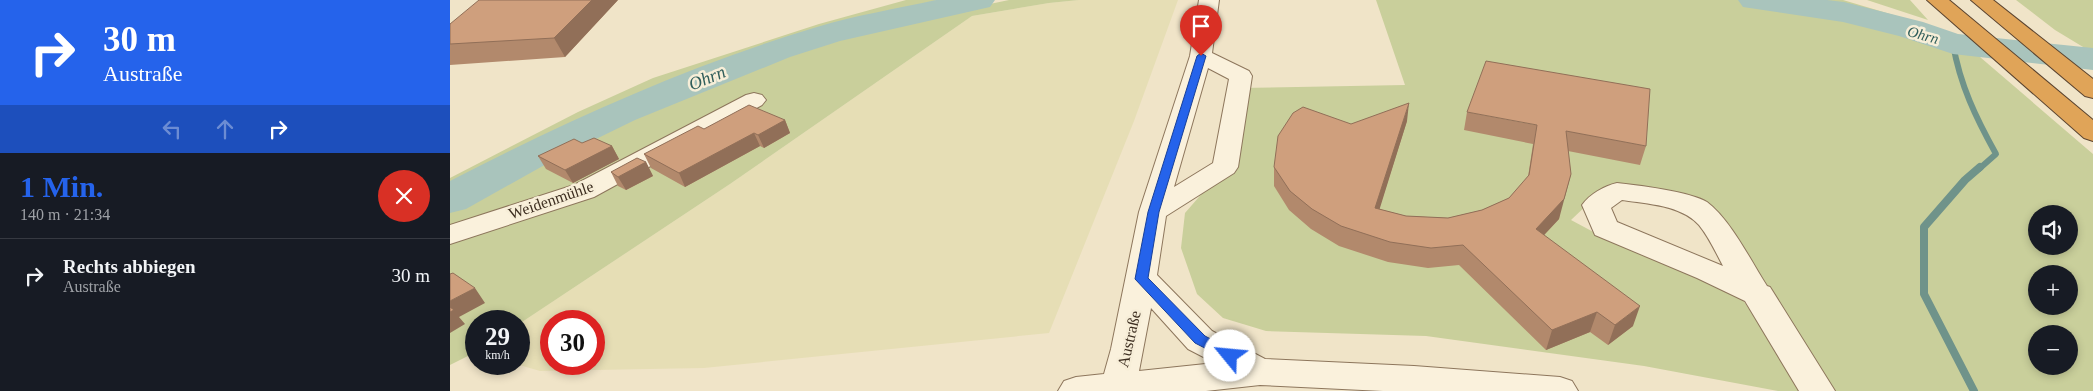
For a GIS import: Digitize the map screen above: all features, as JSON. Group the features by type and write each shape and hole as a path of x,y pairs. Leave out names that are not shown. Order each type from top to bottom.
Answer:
{"highway":[{"path":"1942,4 2093,133"},
{"path":"1986,4 2093,91"}],"street":[{"name":"Austraße","path":"1117,389 1128,349 1153,212 1201,56 1210,0"},
{"path":"1153,212 1225,167 1241,76 1201,56"},
{"name":"Weidenmühle","path":"450,235 584,191 754,100"},
{"path":"1758,295 1708,271 1605,228 1596,205 1617,191 1659,197 1695,207 1710,220 1758,295 1817,391"},
{"path":"1142,279 1200,340 1260,372"},
{"path":"1076,391 1117,389 1260,372 1414,379 1560,391"}],"shaded area":[{"path":"1079,0 1178,0 1134,121 1049,333 704,368 605,370 605,310 540,310 730,184 972,16"},
{"path":"540,310 540,371 530,368 530,317"}],"green space":[{"path":"906,0 939,0 855,18 727,59 610,106 450,187 450,178 578,112 653,78 819,24"},
{"path":"1009,0 1079,0 972,16 730,184 530,317 530,310 465,310 465,358 450,365 450,202 651,102 788,53 865,30"},
{"path":"1376,0 1843,0 1944,30 1966,45 2093,154 2093,391 1834,391 1715,214 1662,192 1590,202 1571,220 1614,243 1741,297 1803,391 1778,391 1644,366 1426,336 1266,331 1223,318 1197,294 1181,248 1185,213 1225,167 1239,88 1405,85"},
{"path":"1867,0 1910,0 1928,20"},
{"path":"2016,0 2093,0 2093,53 2055,30"}],"building":[{"path":"479,0 592,0 554,38 450,44 450,24"},
{"path":"1486,61 1650,89 1646,146 1566,131 1571,174 1564,199 1536,229 1640,306 1615,325 1597,312 1552,330 1463,245 1431,248 1390,242 1341,226 1312,209 1290,191 1274,167 1278,136 1293,113 1303,107 1351,124 1409,103 1375,208 1406,216 1448,218 1482,210 1509,198 1529,175 1537,125 1467,112"},
{"path":"749,105 785,120 758,135 754,133 679,173 644,154 698,126 704,129"},
{"path":"594,138 612,146 565,170 538,156 574,139 582,143"},
{"path":"637,158 646,162 618,177 611,172"},
{"path":"453,273 475,288 450,301 450,274"}],"waterway":[{"name":"Ohrn","path":"450,199 543,149 621,112 778,50 831,33 979,0"},
{"name":"Ohrn","path":"1754,0 1844,12 1911,29 1953,44 2093,59"},
{"path":"1953,44 1964,87 1996,154 1979,169"},
{"path":"1974,391 1924,294 1924,227 1965,180 1980,167"}],"route":[{"path":"1201,56 1153,212 1142,279 1200,340 1230,356"}]}
